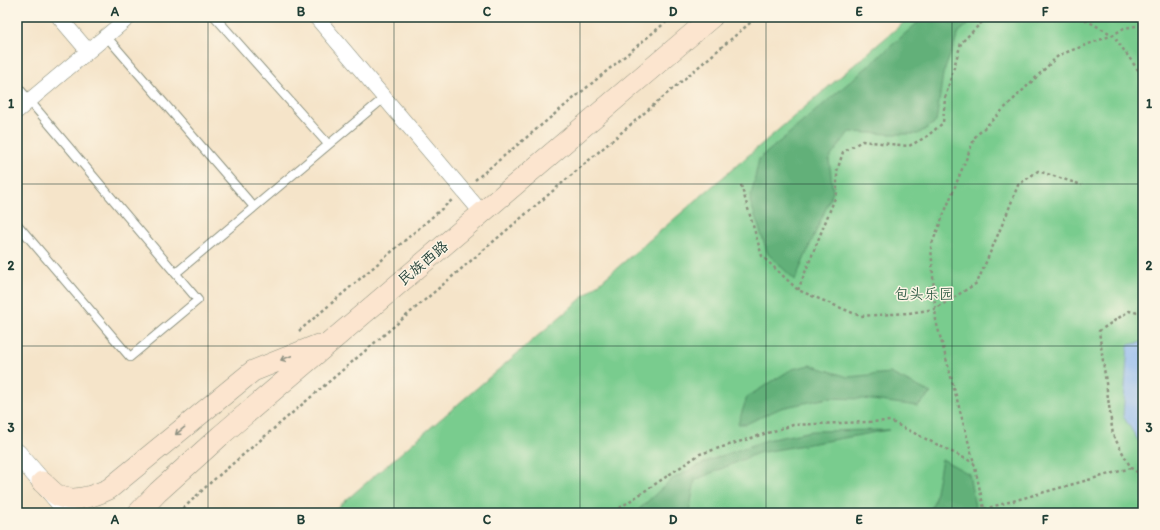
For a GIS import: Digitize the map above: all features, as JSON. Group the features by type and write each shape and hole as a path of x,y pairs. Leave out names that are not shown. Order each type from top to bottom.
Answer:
{"main road":[{"name":"民族西路","path":"138,513 198,455 712,17"},
{"path":"42,482 57,495 74,499 97,495 109,489 253,371 335,338"}],"street":[{"path":"59,17 88,51"},
{"path":"17,111 128,17"},
{"path":"316,17 482,213"},
{"path":"17,453 69,513"}],"lane":[{"path":"215,17 328,144"},
{"path":"106,36 254,208"},
{"path":"17,86 198,300 130,357 17,224"},
{"path":"176,273 384,98"}],"path":[{"path":"180,513 210,483 757,17"},
{"path":"798,290 837,193 837,171 843,152 862,141 909,146 926,137 943,123 945,98 961,43 987,17"},
{"path":"1080,17 1113,35 1143,77"},
{"path":"1131,468 984,511 974,463 936,321 931,246 975,137 1059,55 1113,35 1124,28 1143,25"},
{"path":"741,185 762,256 798,290 860,316 909,313 935,309 977,283 1018,185 1038,171 1082,185"},
{"path":"1143,314 1129,310 1099,331 1113,435 1131,468 1143,476"},
{"path":"616,513 621,507 700,454 793,425 890,421 974,463"}],"green space":[{"name":"包头乐园","path":"910,17 1143,17 1143,513 331,513"},
{"path":"924,17 977,17 959,32 943,74 936,122 918,134 849,132 829,159 833,192 795,280 768,254 750,201 759,159"},
{"path":"810,365 848,377 890,373 931,393 918,406 864,399 828,398 781,408 746,424 738,424 747,397 792,369"},
{"path":"889,430 758,453 695,480 689,513 635,513 672,479 710,460 767,440 812,431"},
{"path":"942,459 969,474 976,513 929,513 934,502"}],"water":[{"path":"1143,342 1143,448 1123,416 1128,345"}]}
